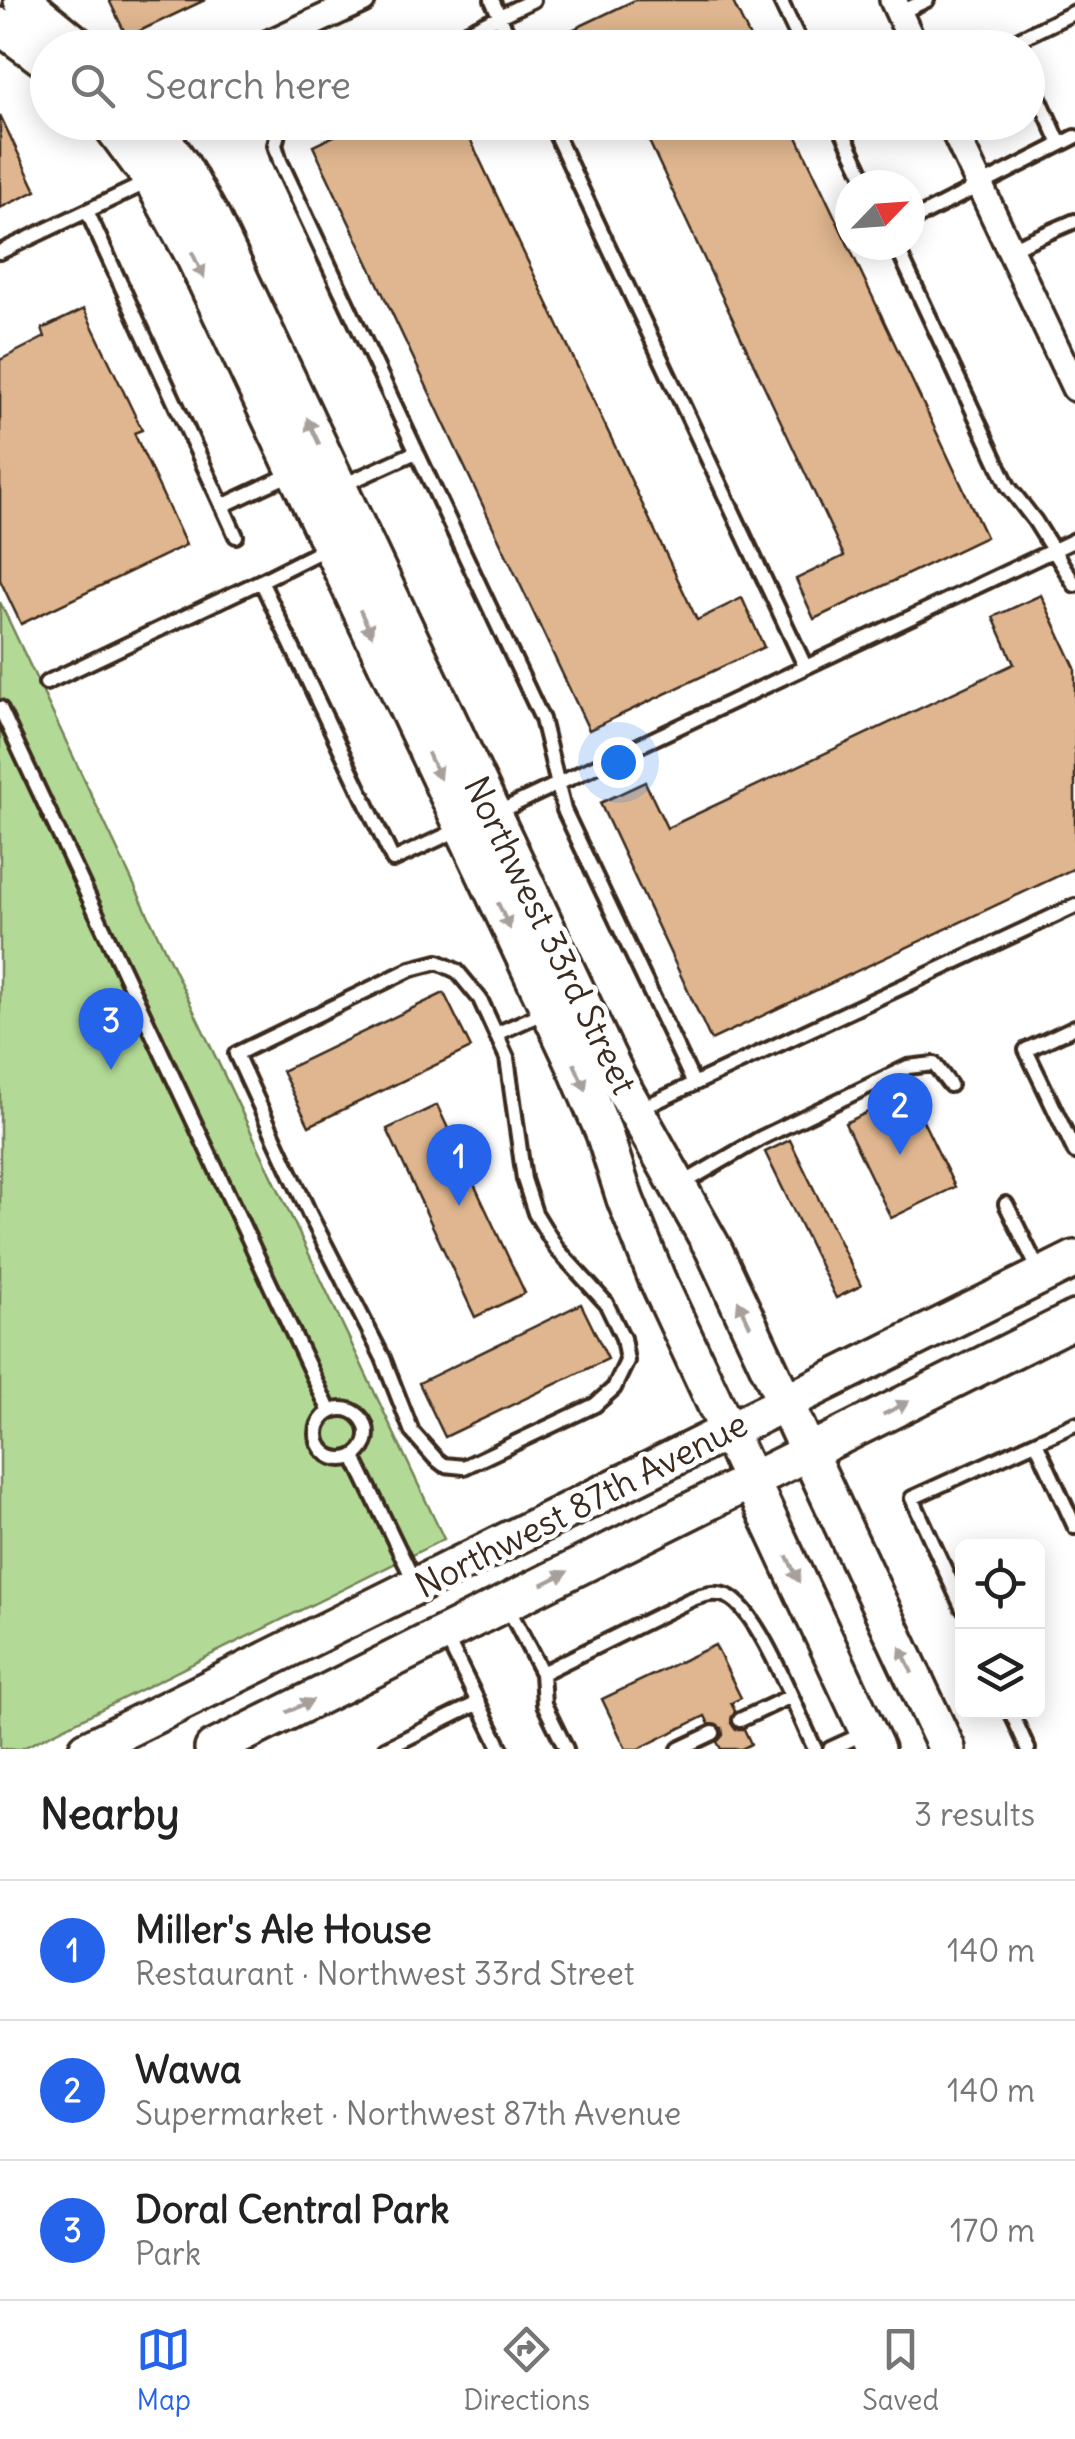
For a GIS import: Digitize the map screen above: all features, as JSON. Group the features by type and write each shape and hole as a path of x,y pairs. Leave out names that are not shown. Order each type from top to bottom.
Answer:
{"street":[{"path":"22,0 59,30"},
{"path":"298,30 362,0"},
{"path":"896,6 907,30"},
{"path":"0,26 30,48"},
{"name":"Northwest 33rd Street","path":"128,140 193,254 330,547 478,821 564,1003 680,1185 786,1401 946,1749"},
{"name":"Northwest 33rd Street","path":"163,140 207,210 384,582 478,821"},
{"path":"958,140 1075,388"},
{"path":"344,497 343,528 330,547 348,549 384,582"},
{"name":"Northwest 33rd Street","path":"564,1003 596,1113 652,1266 872,1740"},
{"name":"Northwest 87th Avenue","path":"88,1749 1075,1259"},
{"name":"Northwest 87th Avenue","path":"213,1749 1075,1319"},
{"path":"182,1702 204,1749"}],"lane":[{"path":"492,0 506,30"},
{"path":"471,30 533,0"},
{"path":"780,0 794,30"},
{"path":"896,6 927,0"},
{"path":"1041,30 1075,12"},
{"path":"1045,110 1060,144"},
{"path":"925,214 1075,137"},
{"path":"276,140 277,153 542,719 564,810 694,1084"},
{"path":"558,140 806,666"},
{"path":"847,140 861,170"},
{"path":"0,252 152,180"},
{"path":"87,211 236,536"},
{"path":"1010,250 1075,221"},
{"path":"903,260 1008,486 1075,585"},
{"path":"344,497 416,452"},
{"path":"222,506 295,472"},
{"path":"261,580 393,860 1075,540"},
{"path":"46,683 330,547"},
{"path":"0,708 330,1412"},
{"path":"636,1112 1075,906"},
{"path":"438,962 451,966 474,988 496,1034 507,1058 524,1179 535,1213 557,1249 606,1303 627,1360 614,1388 594,1404 473,1465 456,1467 435,1458 412,1432 383,1358 310,1214 236,1054 412,969 438,962"},
{"path":"496,1034 564,1003"},
{"path":"1075,1027 1026,1050 1075,1152"},
{"path":"680,1185 798,1121 917,1064 934,1064 950,1085"},
{"path":"1006,1204 1042,1275"},
{"path":"346,1409 366,1424 367,1441 354,1457 333,1459 320,1448 316,1432 330,1412 346,1409"},
{"path":"955,1591 912,1498 1075,1424"},
{"path":"1036,1442 1075,1527"},
{"path":"354,1457 417,1586"},
{"path":"542,1673 690,1600 716,1594 733,1599 751,1617 815,1749"},
{"path":"506,1603 542,1673 544,1704 566,1749"},
{"path":"444,1634 501,1749"},
{"path":"740,1720 789,1696"},
{"path":"385,1749 478,1703"},
{"path":"1014,1719 1028,1749"},
{"path":"679,1749 713,1732"},
{"path":"830,1749 872,1740"}],"green space":[{"path":"0,602 444,1539 21,1749 0,1749"}],"building":[{"path":"109,0 205,0 142,30 124,30"},
{"path":"635,0 732,0 746,30 572,30"},
{"path":"0,115 36,191 0,208"},
{"path":"326,140 470,140 697,620 742,598 764,647 589,730 313,146"},
{"path":"648,140 799,140 835,217 835,260 855,260 986,537 814,619 796,579 844,556"},
{"path":"84,309 142,430 134,433 186,545 21,624 0,580 0,360 45,337 42,329"},
{"path":"1041,595 1075,668 1075,868 711,1040 600,803 645,782 667,828 1014,664 993,617"},
{"path":"444,993 471,1048 309,1126 282,1071"},
{"path":"909,1092 955,1187 891,1218 845,1123"},
{"path":"437,1105 525,1293 475,1317 387,1129"},
{"path":"790,1140 861,1286 836,1298 765,1152"},
{"path":"581,1304 608,1359 445,1437 419,1383"},
{"path":"715,1645 741,1698 731,1703 735,1711 731,1723 735,1729 744,1729 751,1744 741,1749 721,1749 717,1742 723,1735 722,1728 709,1724 705,1716 638,1749 626,1749 602,1699"}],"place":[{"name":"Doral Central Park","path":"111,1070"},
{"name":"Wawa","path":"900,1155"},
{"name":"Miller's Ale House","path":"459,1206"}]}
